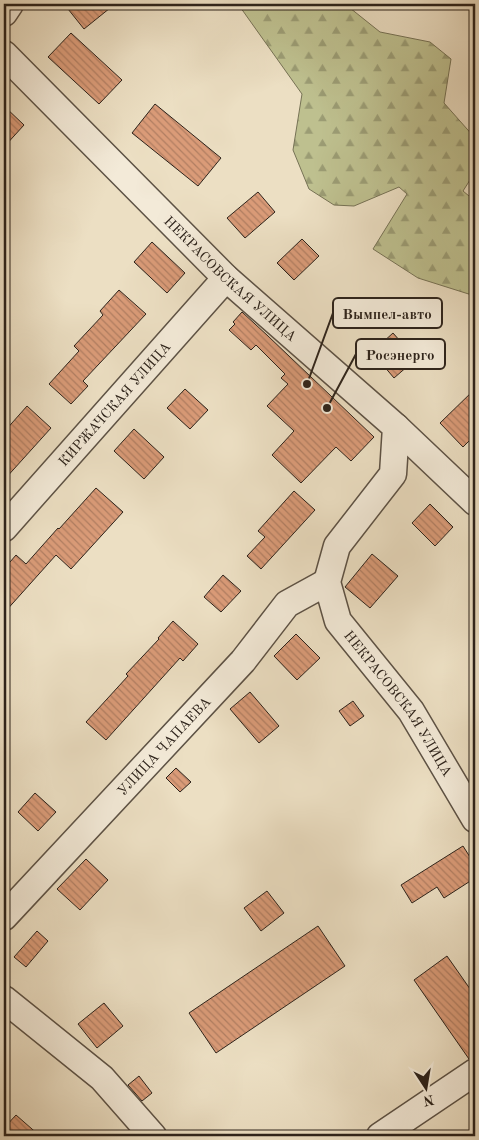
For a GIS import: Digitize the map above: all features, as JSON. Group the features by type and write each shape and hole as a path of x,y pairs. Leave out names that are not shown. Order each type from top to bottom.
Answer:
{"street":[{"path":"4,13 10,4"},
{"name":"НЕКРАСОВСКАЯ УЛИЦА","path":"4,54 226,278 396,427 475,502"},
{"name":"КИРЖАЧСКАЯ УЛИЦА","path":"4,528 226,278"},
{"path":"327,582 337,546 393,474 396,427"},
{"name":"НЕКРАСОВСКАЯ УЛИЦА","path":"327,582 338,621 411,710 475,819"},
{"name":"УЛИЦА ЧАПАЕВА","path":"4,916 242,661 287,604 327,582"},
{"path":"4,999 102,1078 153,1136"},
{"path":"380,1136 475,1072"}],"green space":[{"path":"238,4 345,4 380,32 430,42 451,59 444,103 475,138 475,172 463,191 475,201 475,296 418,278 373,249 407,194 399,187 354,206 334,205 309,189 293,150 302,94"}],"building":[{"path":"64,4 115,4 84,29"},
{"path":"71,33 122,80 99,104 48,57"},
{"path":"155,104 221,158 198,186 132,133"},
{"path":"4,106 24,125 4,147"},
{"path":"258,192 275,212 245,238 227,218"},
{"path":"302,239 319,256 294,280 277,263"},
{"path":"152,242 185,273 167,293 134,262"},
{"path":"119,290 146,314 83,381 88,386 71,404 49,384 79,351 74,346 103,315 100,311"},
{"path":"242,312 374,437 351,461 336,447 301,483 272,455 294,431 267,406 288,384 281,378 285,374 256,345 251,350 229,330"},
{"path":"393,333 416,359 394,378 372,352"},
{"path":"185,389 208,410 190,429 167,408"},
{"path":"475,389 475,435 463,447 440,423"},
{"path":"27,406 51,428 4,480 4,432"},
{"path":"134,429 164,457 144,479 114,451"},
{"path":"96,488 123,512 71,569 56,555 4,613 4,569 16,555 26,564"},
{"path":"294,491 315,510 261,569 247,556 265,537 258,531"},
{"path":"430,504 453,527 435,546 412,523"},
{"path":"372,554 398,576 370,608 345,587"},
{"path":"223,575 241,591 221,612 204,597"},
{"path":"173,621 198,644 183,661 180,658 106,740 86,722 128,676 126,674"},
{"path":"296,634 320,658 297,680 274,656"},
{"path":"250,692 279,726 259,743 230,709"},
{"path":"353,701 364,716 350,726 339,711"},
{"path":"176,768 191,782 180,792 166,778"},
{"path":"35,793 56,812 38,831 18,812"},
{"path":"463,846 475,865 475,878 444,898 437,887 412,903 401,885"},
{"path":"86,859 108,880 80,910 57,889"},
{"path":"267,891 284,913 261,931 244,908"},
{"path":"318,926 345,966 216,1053 189,1013"},
{"path":"37,931 48,941 26,967 14,957"},
{"path":"447,956 475,996 475,1057 469,1059 414,980"},
{"path":"104,1003 123,1026 97,1048 78,1024"},
{"path":"139,1076 152,1093 142,1101 128,1085"},
{"path":"16,1115 40,1136 4,1136 4,1128"}],"place":[{"name":"Вымпел-авто","path":"307,384"},
{"name":"Росэнерго","path":"327,408"}]}
